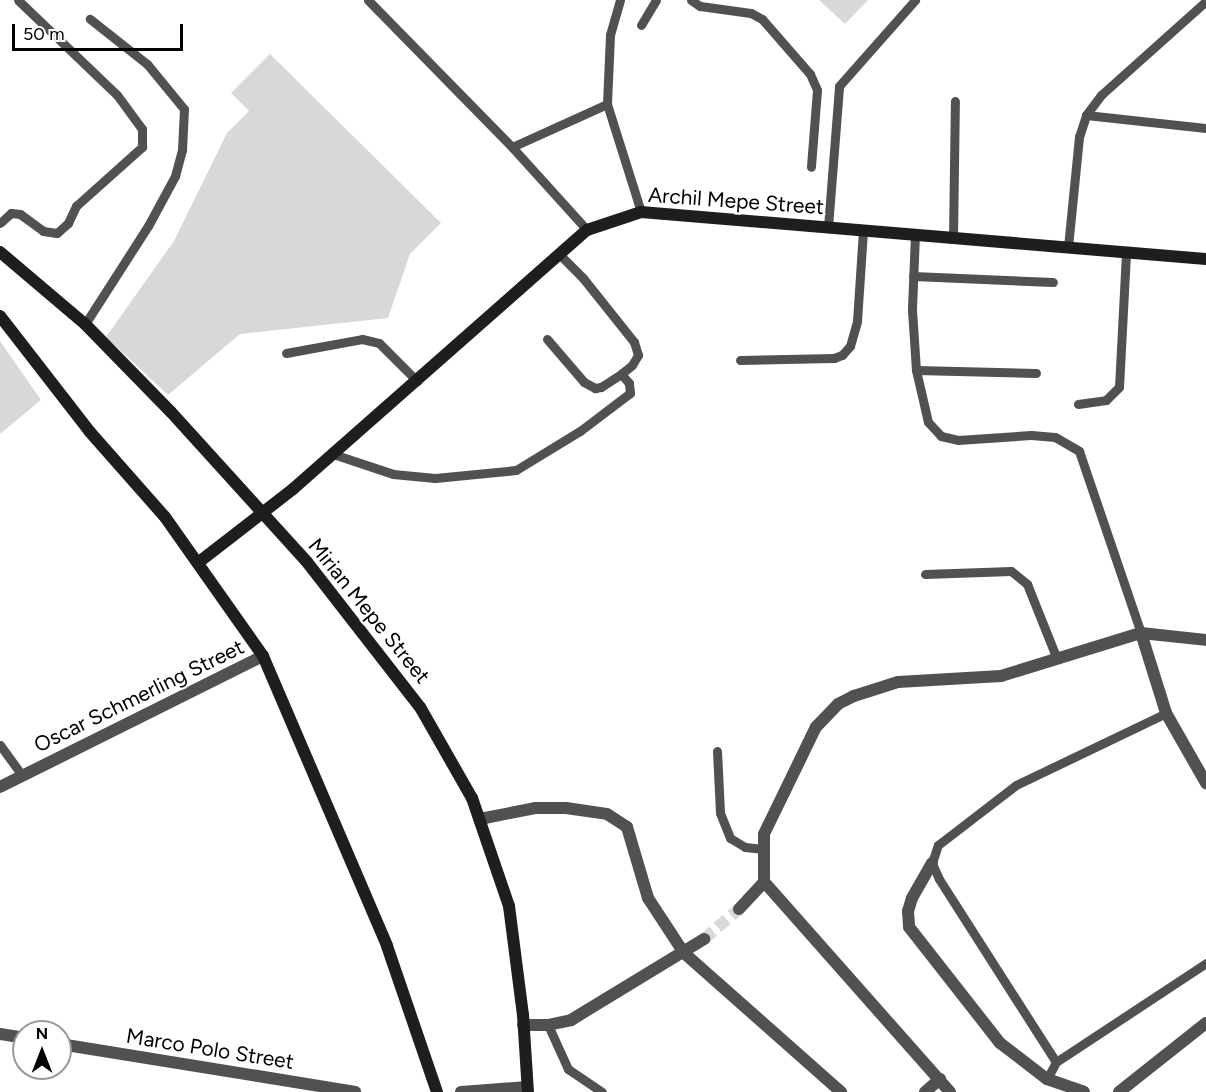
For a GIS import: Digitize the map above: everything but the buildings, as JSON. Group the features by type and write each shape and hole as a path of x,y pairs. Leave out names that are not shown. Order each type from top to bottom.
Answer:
{"street":[{"name":"Archil Mepe Street","path":"263,514 587,230 641,212 1206,259"},
{"name":"Mirian Mepe Street","path":"0,252 6,260 85,324 171,412 307,562 420,707 472,798 509,906 524,1025 527,1090"},
{"path":"0,316 90,432 165,517 199,562 263,656 387,946 437,1092"},
{"path":"199,562 263,514"},
{"path":"950,1092 764,882 764,834 816,727 838,704 854,696 898,682 1001,676 1140,633 1206,640"},
{"path":"1140,633 1166,713 1206,783"},
{"name":"Oscar Schmerling Street","path":"0,787 263,656"},
{"path":"480,819 535,808 566,808 607,814 627,827 648,898 684,952 841,1092"},
{"path":"932,862 912,898 908,911 909,927 999,1043 1047,1079 1084,1092"},
{"path":"739,909 764,882"},
{"path":"524,1025 548,1025 571,1020 704,939"},
{"path":"1119,1092 1206,1023"},
{"name":"Marco Polo Street","path":"72,1046 355,1092"},
{"path":"925,1092 940,1079"},
{"path":"460,1092 527,1090"}],"lane":[{"path":"0,223 11,213 20,214 43,231 57,232 68,223 76,206 142,147 142,129 117,95 18,0"},
{"path":"368,0 512,147 587,230"},
{"path":"620,0 610,35 606,104 641,212"},
{"path":"641,25 656,0"},
{"path":"691,0 700,6 751,13 762,19 810,74 817,90 812,167"},
{"path":"828,227 838,86 915,0"},
{"path":"1068,247 1079,137 1086,115 1101,95 1206,1"},
{"path":"85,324 148,226 175,176 182,150 184,109 147,64 90,19"},
{"path":"953,238 955,100"},
{"path":"512,147 606,104"},
{"path":"1086,115 1206,128"},
{"path":"740,360 834,358 842,355 850,346 856,321 863,230"},
{"path":"915,234 912,310 916,370 928,422 941,436 958,440 1032,435 1055,436 1079,451 1140,633"},
{"path":"1078,404 1106,400 1119,387 1126,253"},
{"path":"547,339 589,386 601,387 621,374 636,360 636,347 583,278 560,255"},
{"path":"913,276 1053,282"},
{"path":"286,353 363,339 379,344 417,381"},
{"path":"916,370 1036,373"},
{"path":"333,454 393,474 435,478 516,470 580,431 630,393 629,383 621,374"},
{"path":"925,574 1011,571 1028,584 1058,658"},
{"path":"1056,1062 939,879 932,862 938,845 1016,785 1166,713"},
{"path":"0,746 22,775"},
{"path":"717,751 720,813 730,838 745,847 764,849"},
{"path":"1047,1079 1056,1062 1206,963"},
{"path":"548,1025 568,1069 602,1092"}],"shaded area":[{"path":"819,0 868,0 845,24"},
{"path":"270,54 441,223 410,254 388,318 240,334 168,395 106,337 174,241 227,133 249,111 231,93"},
{"path":"0,341 41,400 0,434"}],"tunnel":[{"path":"704,939 739,909"}]}
